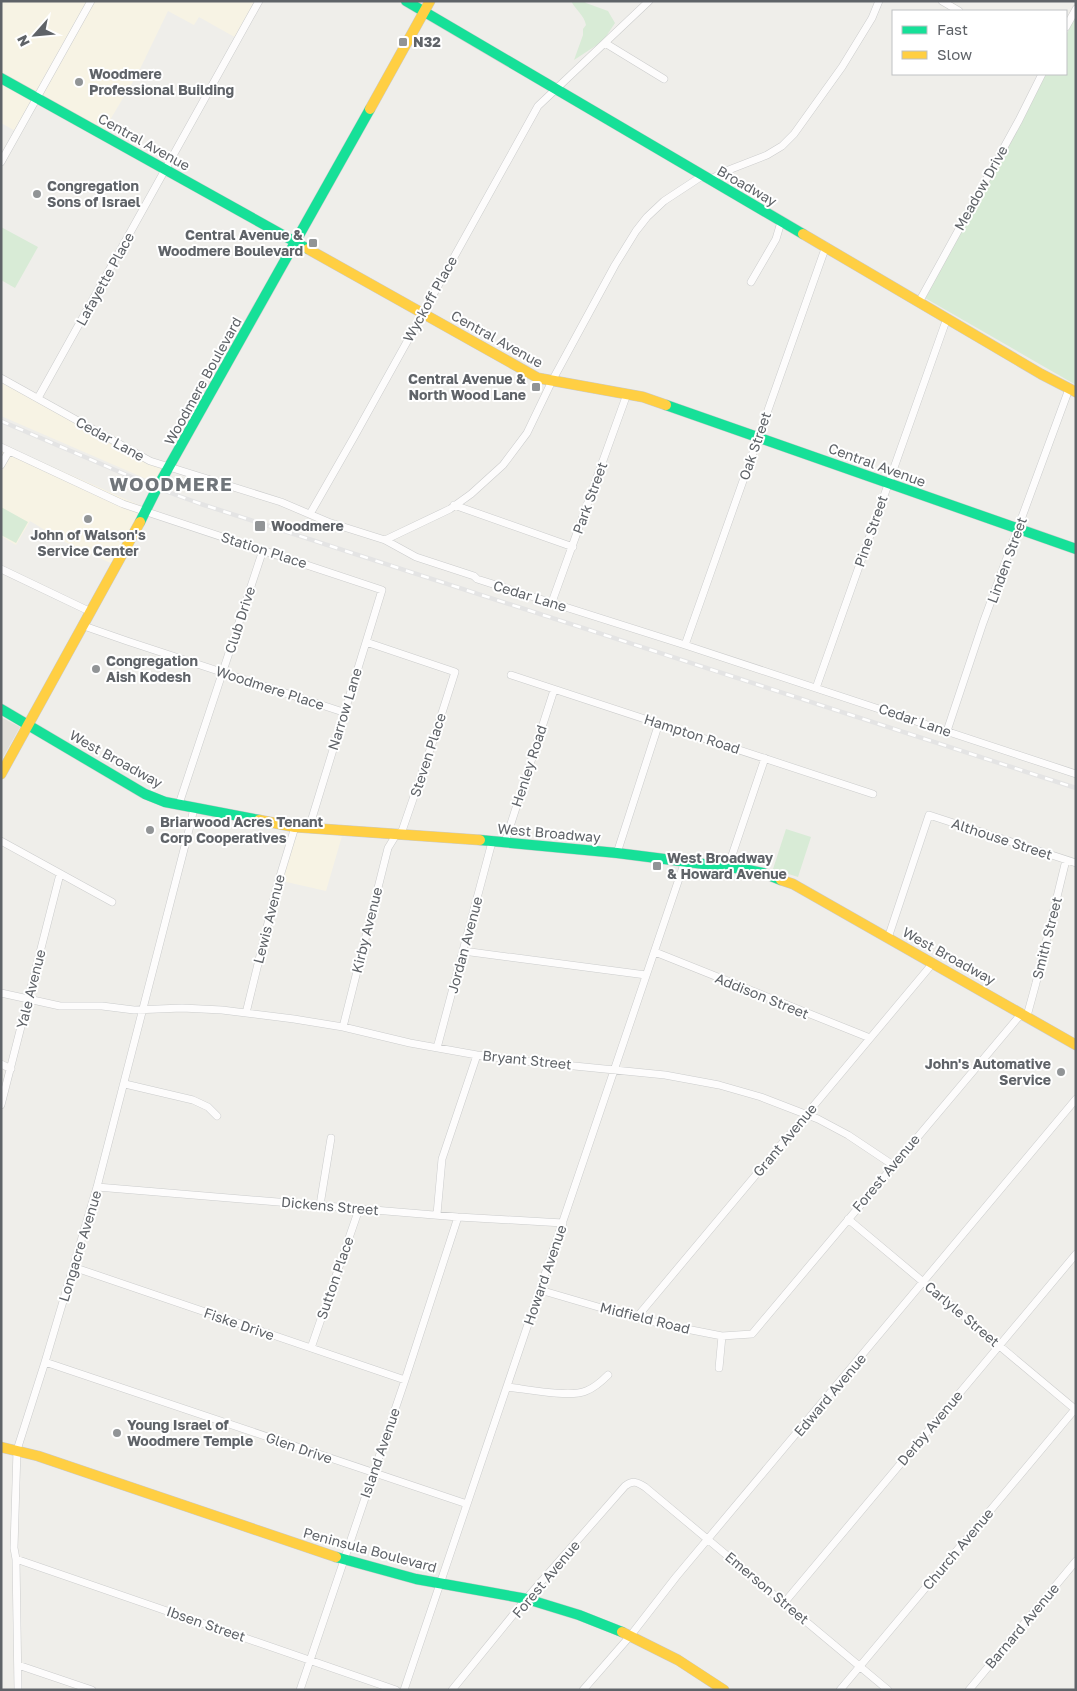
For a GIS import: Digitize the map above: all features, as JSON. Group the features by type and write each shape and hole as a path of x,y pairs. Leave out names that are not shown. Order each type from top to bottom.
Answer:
{"main road":[{"name":"Broadway","path":"406,1 781,222 826,246 1072,390"},
{"name":"Woodmere Boulevard","path":"1,774 84,626 157,488 170,468 430,1"},
{"name":"Central Avenue","path":"1,78 538,378 604,388 644,397 1076,549"},
{"name":"West Broadway","path":"1,709 145,794 165,802 295,827 505,842 617,853 763,873 794,884 1076,1045"},
{"name":"Peninsula Boulevard","path":"1,1447 17,1450 344,1560 389,1573 440,1584 526,1599 598,1621 675,1658 717,1688"}],"street":[{"path":"1,162 91,1"},
{"name":"Lafayette Place","path":"38,398 259,1"},
{"name":"Wyckoff Place","path":"310,514 538,106 649,1"},
{"path":"385,540 450,509 485,482 514,452 527,433 552,381 615,265 647,217 664,201 706,178 767,155 782,146 794,134 842,67 872,18 878,1"},
{"path":"942,1 952,4"},
{"path":"1067,25 1076,9"},
{"path":"605,43 664,79"},
{"name":"Meadow Drive","path":"919,302 1019,120 1042,75"},
{"path":"752,282 776,239 781,222"},
{"name":"Oak Street","path":"685,645 826,246"},
{"name":"Pine Street","path":"816,688 947,318"},
{"name":"Cedar Lane","path":"1,378 150,461 281,502 328,522 385,540 416,557 474,576 477,579 685,645 1076,774"},
{"name":"Linden Street","path":"947,731 983,623 1072,390"},
{"name":"Park Street","path":"552,602 627,394"},
{"name":"Station Place","path":"1,447 123,504 146,510 382,590"},
{"path":"1,465 9,451"},
{"path":"454,505 573,547"},
{"name":"Club Drive","path":"179,804 263,550"},
{"path":"1,569 91,612"},
{"name":"Narrow Lane","path":"309,828 343,712 382,590"},
{"name":"Woodmere Place","path":"84,626 343,712"},
{"name":"Steven Place","path":"366,642 454,672 413,801 402,831 396,835"},
{"name":"Hampton Road","path":"511,675 873,794"},
{"name":"Henley Road","path":"505,842 554,690"},
{"path":"617,853 659,724"},
{"path":"728,867 764,758"},
{"name":"Longacre Avenue","path":"18,1690 16,1559 14,1548 17,1450 97,1187 125,1084 194,808"},
{"name":"Althouse Street","path":"888,938 929,815 1076,863"},
{"name":"Lewis Avenue","path":"246,1013 277,886 295,827"},
{"name":"Kirby Avenue","path":"343,1027 388,848 396,835"},
{"path":"1,841 112,902"},
{"name":"Jordan Avenue","path":"438,1048 492,842"},
{"name":"Smith Street","path":"1024,1014 1036,983 1066,860"},
{"name":"Howard Avenue","path":"404,1690 685,861"},
{"name":"Yale Avenue","path":"1,1105 60,874"},
{"path":"463,951 646,975"},
{"name":"Addison Street","path":"655,952 870,1038"},
{"name":"Grant Avenue","path":"637,1318 933,963"},
{"name":"Bryant Street","path":"1,993 60,1006 102,1006 134,1010 144,1008 222,1010 294,1019 343,1027 477,1055 665,1075 719,1085 761,1097 818,1119 848,1135 893,1165"},
{"name":"Forest Avenue","path":"752,1334 893,1165 1024,1014"},
{"path":"437,1214 442,1159 477,1055"},
{"path":"1,1064 11,1069"},
{"path":"125,1084 194,1100 208,1107 216,1116"},
{"name":"Edward Avenue","path":"583,1690 1076,1100"},
{"path":"320,1205 331,1138"},
{"name":"Dickens Street","path":"97,1187 359,1209 563,1223"},
{"name":"Sutton Place","path":"311,1348 359,1209"},
{"name":"Island Avenue","path":"300,1690 405,1380 458,1216"},
{"name":"Carlyle Street","path":"848,1219 1075,1409"},
{"name":"Derby Avenue","path":"784,1603 1076,1254"},
{"name":"Fiske Drive","path":"73,1267 405,1380"},
{"name":"Midfield Road","path":"540,1290 637,1318 722,1336 752,1334"},
{"path":"719,1368 722,1336"},
{"name":"Glen Drive","path":"45,1362 467,1504"},
{"path":"507,1387 573,1394 586,1391 598,1384 608,1374"},
{"name":"Church Avenue","path":"840,1690 1075,1409"},
{"name":"Forest Avenue","path":"452,1690 497,1638 526,1599 625,1486 635,1481 645,1487"},
{"name":"Emerson Street","path":"645,1487 888,1690"},
{"name":"Ibsen Street","path":"16,1559 396,1690"},
{"name":"Barnard Avenue","path":"968,1690 1076,1561"},
{"path":"18,1665 92,1690"}],"shaded area":[{"path":"1,1 259,1 238,39 199,17 194,25 168,11 138,73 101,135 39,99 21,134 1,123"},
{"path":"1,378 169,469 158,484 1,416"},
{"path":"1,444 148,509 117,566 63,541 30,521 16,545 1,536"},
{"path":"1,717 20,727 1,761"},
{"path":"294,829 342,836 326,891 282,881"}],"green space":[{"path":"571,1 584,1 608,11 615,23 603,41 574,60 583,35 583,29 586,25 584,18"},
{"path":"1076,16 1076,385 925,298 1044,75 1067,75 1067,33"},
{"path":"1,227 38,247 15,288 1,280"},
{"path":"1,507 28,522 16,543 1,535"},
{"path":"786,829 811,837 798,877 773,869"}],"railway":[{"path":"1,421 157,488 201,504 1076,788"}],"traffic: fast":[{"path":"406,1 803,234"},
{"path":"1,78 308,249"},
{"path":"140,522 157,488 370,109"},
{"path":"666,405 1076,549"},
{"path":"1,709 145,794 165,802 259,820"},
{"path":"480,840 617,853 743,869 763,873 781,880"},
{"path":"336,1557 416,1579 527,1599 579,1615 622,1632"}],"traffic: slow":[{"path":"370,109 430,1"},
{"path":"803,234 1041,374 1076,392"},
{"path":"308,249 538,378 643,397 666,405"},
{"path":"1,774 140,522"},
{"path":"259,820 295,827 480,840"},
{"path":"781,880 793,884 1076,1045"},
{"path":"1,1447 38,1456 336,1557"},
{"path":"622,1632 678,1660 724,1690"}],"place":[{"name":"N32","path":"403,42"},
{"name":"Woodmere Professional Building","path":"79,82"},
{"name":"Congregation Sons of Israel","path":"37,194"},
{"name":"Central Avenue & Woodmere Boulevard","path":"313,243"},
{"name":"Central Avenue & North Wood Lane","path":"536,387"},
{"name":"John of Walson's Service Center","path":"88,519"},
{"name":"Woodmere","path":"260,526"},
{"name":"Congregation Aish Kodesh","path":"96,669"},
{"name":"Briarwood Acres Tenant Corp Cooperatives","path":"150,830"},
{"name":"West Broadway & Howard Avenue","path":"657,866"},
{"name":"John's Automative Service","path":"1061,1072"},
{"name":"Young Israel of Woodmere Temple","path":"117,1433"}],"district":[{"name":"WOODMERE","path":"171,484"}]}
